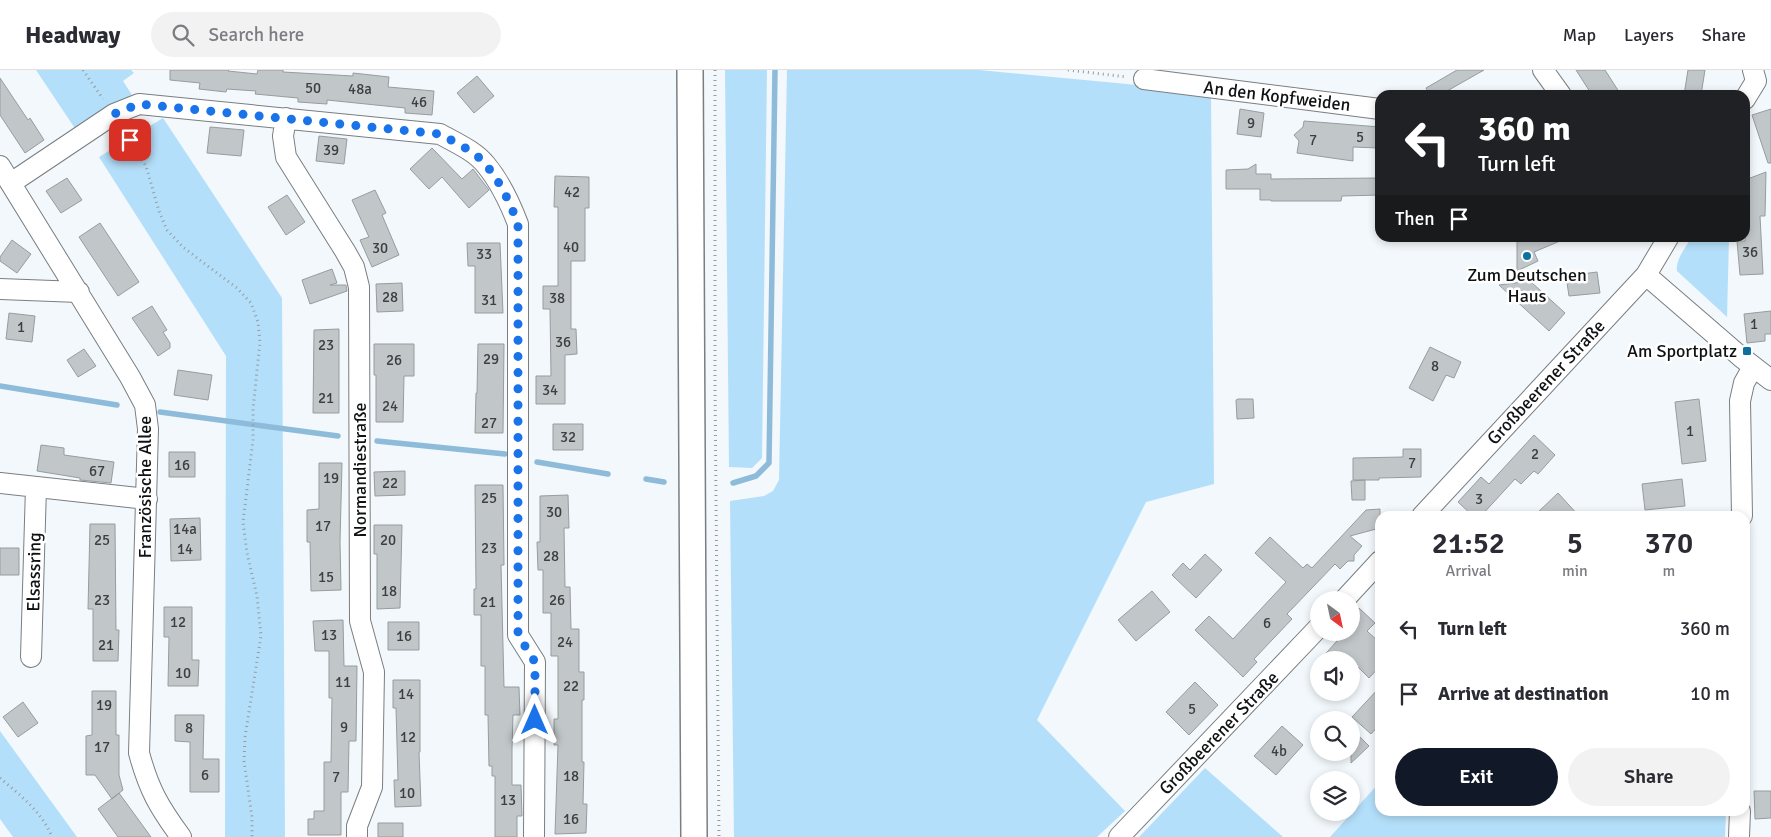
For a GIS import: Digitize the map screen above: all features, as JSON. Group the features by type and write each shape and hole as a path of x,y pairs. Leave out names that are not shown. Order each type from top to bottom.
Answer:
{"main road":[{"path":"690,70 694,837"}],"street":[{"path":"1543,70 1557,90"},
{"path":"1750,91 1760,76"},
{"name":"An den Kopfweiden","path":"1144,79 1375,108"},
{"path":"11,183 114,114 139,104 440,134 464,147 486,164 508,198 518,224 518,635 535,662 534,837"},
{"name":"Normandiestraße","path":"286,118 283,136 286,158 345,251 354,267 359,287 360,621 374,672 372,787 357,826 357,837"},
{"name":"Französische Allee","path":"0,166 79,292 145,405 148,429 147,499 139,753 146,778 159,807 181,837"},
{"name":"Großbeerener Straße","path":"1427,511 1646,275 1661,242"},
{"path":"1646,275 1771,380"},
{"path":"0,289 79,292"},
{"path":"1742,511 1740,401 1744,382 1754,367"},
{"path":"0,483 147,499"},
{"name":"Elsassring","path":"32,657 36,487"},
{"path":"1353,591 1375,567"},
{"name":"Großbeerener Straße","path":"1119,837 1310,637"},
{"path":"1740,816 1740,837"}],"path":[{"path":"83,70 114,114 146,166 159,211 167,230 184,248 236,288 251,303 258,322 260,342 253,409 253,440 243,522 247,553 258,596 261,636 245,737 244,761 252,816 252,837"},
{"path":"715,70 715,393 719,837"},
{"path":"1068,70 1144,79"},
{"path":"0,778 29,803 48,826 52,837"}],"shaded area":[{"path":"36,70 131,70 134,73 123,81 132,95 76,130"},
{"path":"725,70 767,70 762,458 752,468 729,467"},
{"path":"787,70 979,70 1211,92 1214,484 1146,502 1037,720 1125,811 1097,837 734,837 730,501 764,496 773,491 779,480"},
{"path":"163,118 282,298 285,837 225,837 226,356 99,157"},
{"path":"1689,242 1729,242 1727,317 1677,271 1679,258"},
{"path":"0,731 77,837 13,837 0,819"},
{"path":"1205,768 1283,837 1139,837"},
{"path":"1375,788 1375,816 1726,816 1725,837 1330,837 1345,821 1360,821 1360,804"}],"building":[{"path":"170,70 229,70 257,74 258,70 283,70 283,72 353,76 353,73 389,77 388,87 434,91 432,115 405,113 405,108 327,100 327,104 298,102 298,98 255,94 256,91 227,89 226,92 199,89 200,83 170,80"},
{"path":"1457,70 1484,70 1449,90 1427,90 1426,88"},
{"path":"1576,70 1605,70 1618,90 1589,90"},
{"path":"1688,70 1705,70 1702,90 1685,90"},
{"path":"477,76 494,96 474,113 457,93"},
{"path":"0,78 44,140 25,153 0,115"},
{"path":"1240,109 1264,113 1261,137 1237,134"},
{"path":"1771,109 1771,163 1768,163 1752,115"},
{"path":"1304,121 1375,127 1375,148 1353,147 1353,161 1297,153 1299,141 1294,135 1303,127"},
{"path":"210,127 244,130 241,156 207,153"},
{"path":"319,136 347,139 344,164 316,161"},
{"path":"432,148 462,179 473,169 489,190 469,208 442,177 429,189 410,169"},
{"path":"1256,164 1256,174 1271,174 1271,179 1375,178 1375,195 1342,196 1341,201 1271,201 1260,200 1260,189 1226,189 1226,170 1248,169"},
{"path":"1766,172 1765,216 1760,216 1763,274 1740,275 1737,242 1750,242 1750,178"},
{"path":"555,176 589,177 589,208 585,208 585,261 571,261 571,329 576,329 577,354 565,355 565,404 536,404 536,376 551,376 550,309 543,309 543,286 558,286 558,207 554,207"},
{"path":"67,178 82,200 61,213 46,191"},
{"path":"375,190 386,213 382,215 399,255 372,267 360,240 369,237 352,200"},
{"path":"287,195 305,222 286,235 268,207"},
{"path":"100,223 139,282 118,296 79,237"},
{"path":"12,240 31,254 17,273 0,261 0,257"},
{"name":"Zum Deutschen Haus","path":"1517,242 1558,242 1534,252 1538,261 1517,271"},
{"path":"467,243 500,243 503,313 475,313 475,266 468,266"},
{"path":"332,269 337,283 330,285 346,285 347,291 310,304 302,280"},
{"path":"1597,272 1600,293 1569,296 1566,276"},
{"path":"1530,281 1565,313 1549,331 1499,285"},
{"path":"402,283 403,311 377,312 376,284"},
{"path":"152,306 167,330 163,332 170,343 170,348 158,356 132,318"},
{"path":"1771,311 1771,334 1765,334 1765,341 1747,343 1744,314"},
{"path":"9,313 35,316 32,342 6,339"},
{"path":"339,329 339,413 313,413 314,330"},
{"path":"374,344 414,344 414,376 404,376 403,422 376,422"},
{"path":"478,344 504,344 503,433 475,433"},
{"path":"1430,347 1461,362 1454,378 1446,375 1433,401 1409,388"},
{"path":"84,349 96,366 78,377 67,360"},
{"path":"178,370 212,375 208,400 174,395"},
{"path":"1253,399 1254,418 1237,419 1236,400"},
{"path":"1699,399 1706,461 1682,464 1675,402"},
{"path":"553,424 583,424 583,450 553,450"},
{"path":"1534,435 1555,455 1538,474 1534,471 1521,484 1515,479 1486,511 1468,511 1458,502 1481,477 1489,484"},
{"path":"41,445 64,448 64,455 114,462 111,483 80,480 80,478 37,471"},
{"path":"1403,449 1421,449 1421,477 1353,480 1353,458 1403,457"},
{"path":"169,452 195,452 195,477 169,477"},
{"path":"319,463 342,463 341,590 311,591 310,542 307,542 307,510 319,509"},
{"path":"405,471 405,495 375,496 374,472"},
{"path":"1682,479 1685,506 1645,510 1642,484"},
{"path":"1365,480 1365,500 1352,500 1351,481"},
{"path":"475,485 503,485 504,565 501,565 504,687 519,687 520,715 513,715 512,749 512,785 521,785 522,816 517,816 517,837 495,837 495,776 492,776 492,766 489,766 488,715 485,715 485,666 481,666 481,615 474,615 474,589 476,589"},
{"path":"1558,493 1574,511 1539,511"},
{"path":"568,495 569,528 564,528 565,587 570,587 571,629 579,629 579,672 584,672 582,762 584,762 583,804 587,804 586,833 555,834 558,745 554,745 554,719 558,719 558,656 551,656 551,613 543,613 543,570 538,570 537,542 540,542 540,496"},
{"path":"1380,509 1380,511 1375,511 1375,529 1350,536 1362,546 1354,555 1354,561 1348,561 1340,569 1335,564 1287,614 1292,619 1254,659 1257,662 1243,677 1195,630 1209,616 1233,639 1286,582 1255,553 1270,537 1303,568 1307,564 1312,568 1366,510"},
{"path":"200,518 201,560 171,561 170,519"},
{"path":"90,524 115,524 116,630 119,630 118,661 93,661 93,609 88,609"},
{"path":"374,525 402,525 400,608 377,609 377,554 374,554"},
{"path":"0,548 19,548 19,575 0,575"},
{"path":"1205,554 1222,570 1196,598 1172,575 1183,563 1190,570"},
{"path":"1152,591 1170,612 1136,641 1118,620"},
{"path":"164,607 192,607 192,660 199,660 198,686 168,686 169,637 164,637"},
{"path":"1360,609 1375,623 1367,631 1375,638 1375,671 1369,678 1360,669 1360,651 1328,651 1337,641 1360,641"},
{"path":"343,620 344,666 357,666 356,741 349,741 348,792 341,792 341,835 308,835 308,819 314,819 314,811 324,811 324,762 331,762 332,698 329,698 329,651 315,651 313,621"},
{"path":"388,622 419,622 419,650 388,650"},
{"path":"393,680 420,680 419,752 421,806 395,807 394,780 398,780 396,708 393,708"},
{"path":"1195,682 1218,705 1189,735 1166,712"},
{"path":"92,691 116,691 116,735 119,735 119,775 123,790 112,799 95,775 86,775 86,736 92,735"},
{"path":"1375,692 1375,730 1371,734 1360,724 1360,711 1358,711"},
{"path":"23,702 38,723 18,737 3,717"},
{"path":"175,715 204,715 203,759 219,759 219,792 190,792 190,742 175,741"},
{"path":"1282,726 1303,745 1276,775 1254,756"},
{"path":"1360,737 1369,746 1360,754"},
{"path":"1754,791 1771,791 1771,818 1755,819"},
{"path":"119,793 151,837 118,837 98,809"},
{"path":"378,823 403,823 403,837 378,837"}],"waterway":[{"path":"733,483 756,476 769,463 775,70"},
{"path":"0,386 117,405"},
{"path":"160,412 338,436"},
{"path":"377,441 505,454"},
{"path":"537,462 608,474"},
{"path":"646,479 664,482"}],"place":[{"name":"Zum Deutschen Haus","path":"1527,256"},
{"name":"Am Sportplatz","path":"1747,351"}],"route":[{"path":"130,140 114,114 139,104 440,134 464,147 486,164 508,198 518,224 518,635 535,662 535,720"}]}
